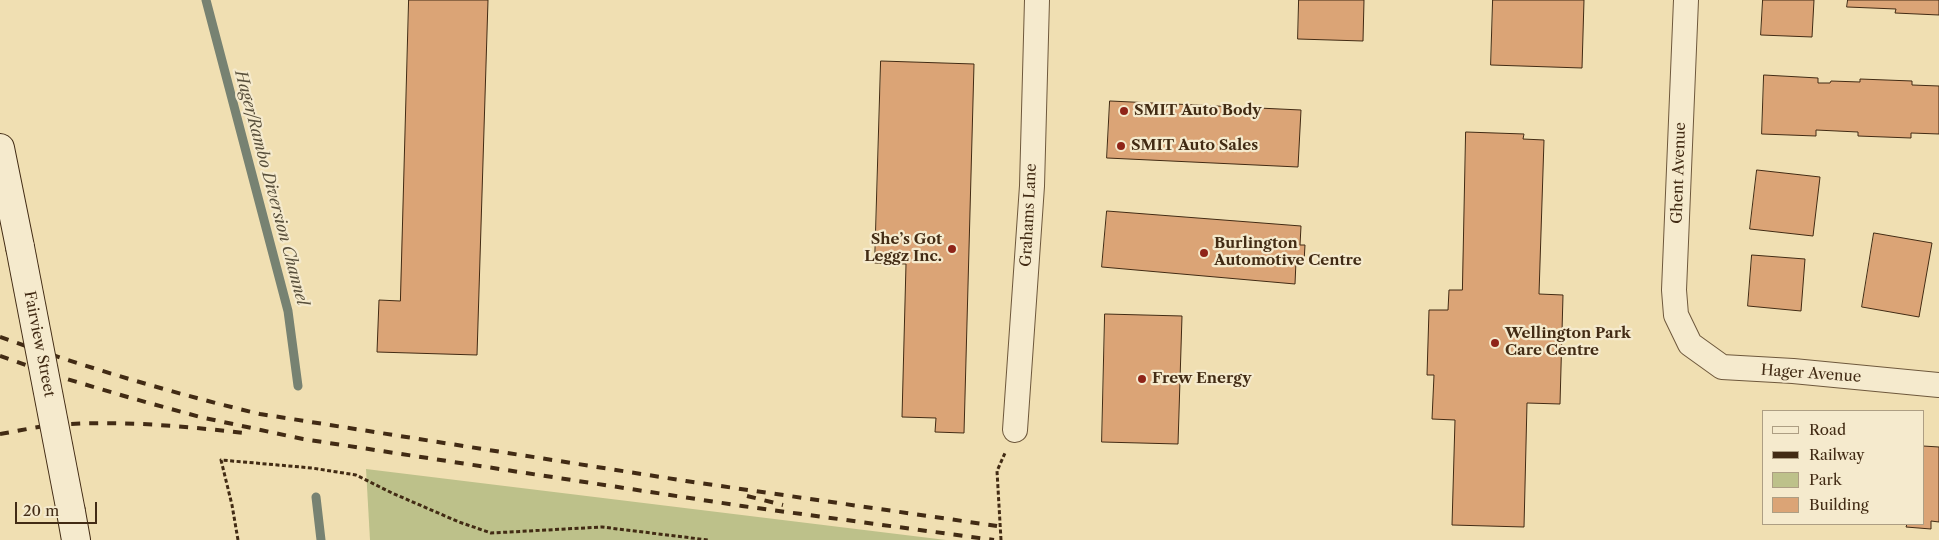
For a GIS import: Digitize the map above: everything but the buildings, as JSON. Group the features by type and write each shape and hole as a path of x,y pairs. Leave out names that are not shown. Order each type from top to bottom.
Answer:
{"main road":[{"name":"Fairview Street","path":"0,148 76,540"}],"street":[{"name":"Grahams Lane","path":"1015,430 1032,186 1037,0"},
{"name":"Ghent Avenue","path":"1686,0 1674,290 1676,315 1690,344"},
{"name":"Hager Avenue","path":"1690,344 1722,367 1792,371 1939,385"}],"path":[{"path":"1001,540 997,471 1015,430"},
{"path":"238,540 221,460 312,468 356,475 458,522 491,533 602,527 708,540"}],"green space":[{"path":"366,469 946,540 370,540"}],"waterway":[{"name":"Hager/Rambo Diversion Channel","path":"206,0 288,311 298,386"},
{"name":"Hager/Rambo Diversion Channel","path":"316,497 321,540"}],"railway":[{"path":"0,337 129,379 260,414 686,481 997,526"},
{"path":"0,356 60,377 200,417 303,439 742,506 994,540"},
{"path":"0,434 36,427 103,423 174,426 244,433"},
{"path":"747,496 783,505"}],"place":[{"name":"SMIT Auto Body","path":"1124,111"},
{"name":"SMIT Auto Sales","path":"1121,146"},
{"name":"She’s Got Leggz Inc.","path":"952,249"},
{"name":"Burlington Automotive Centre","path":"1204,253"},
{"name":"Wellington Park Care Centre","path":"1495,343"},
{"name":"Frew Energy","path":"1142,379"}]}
